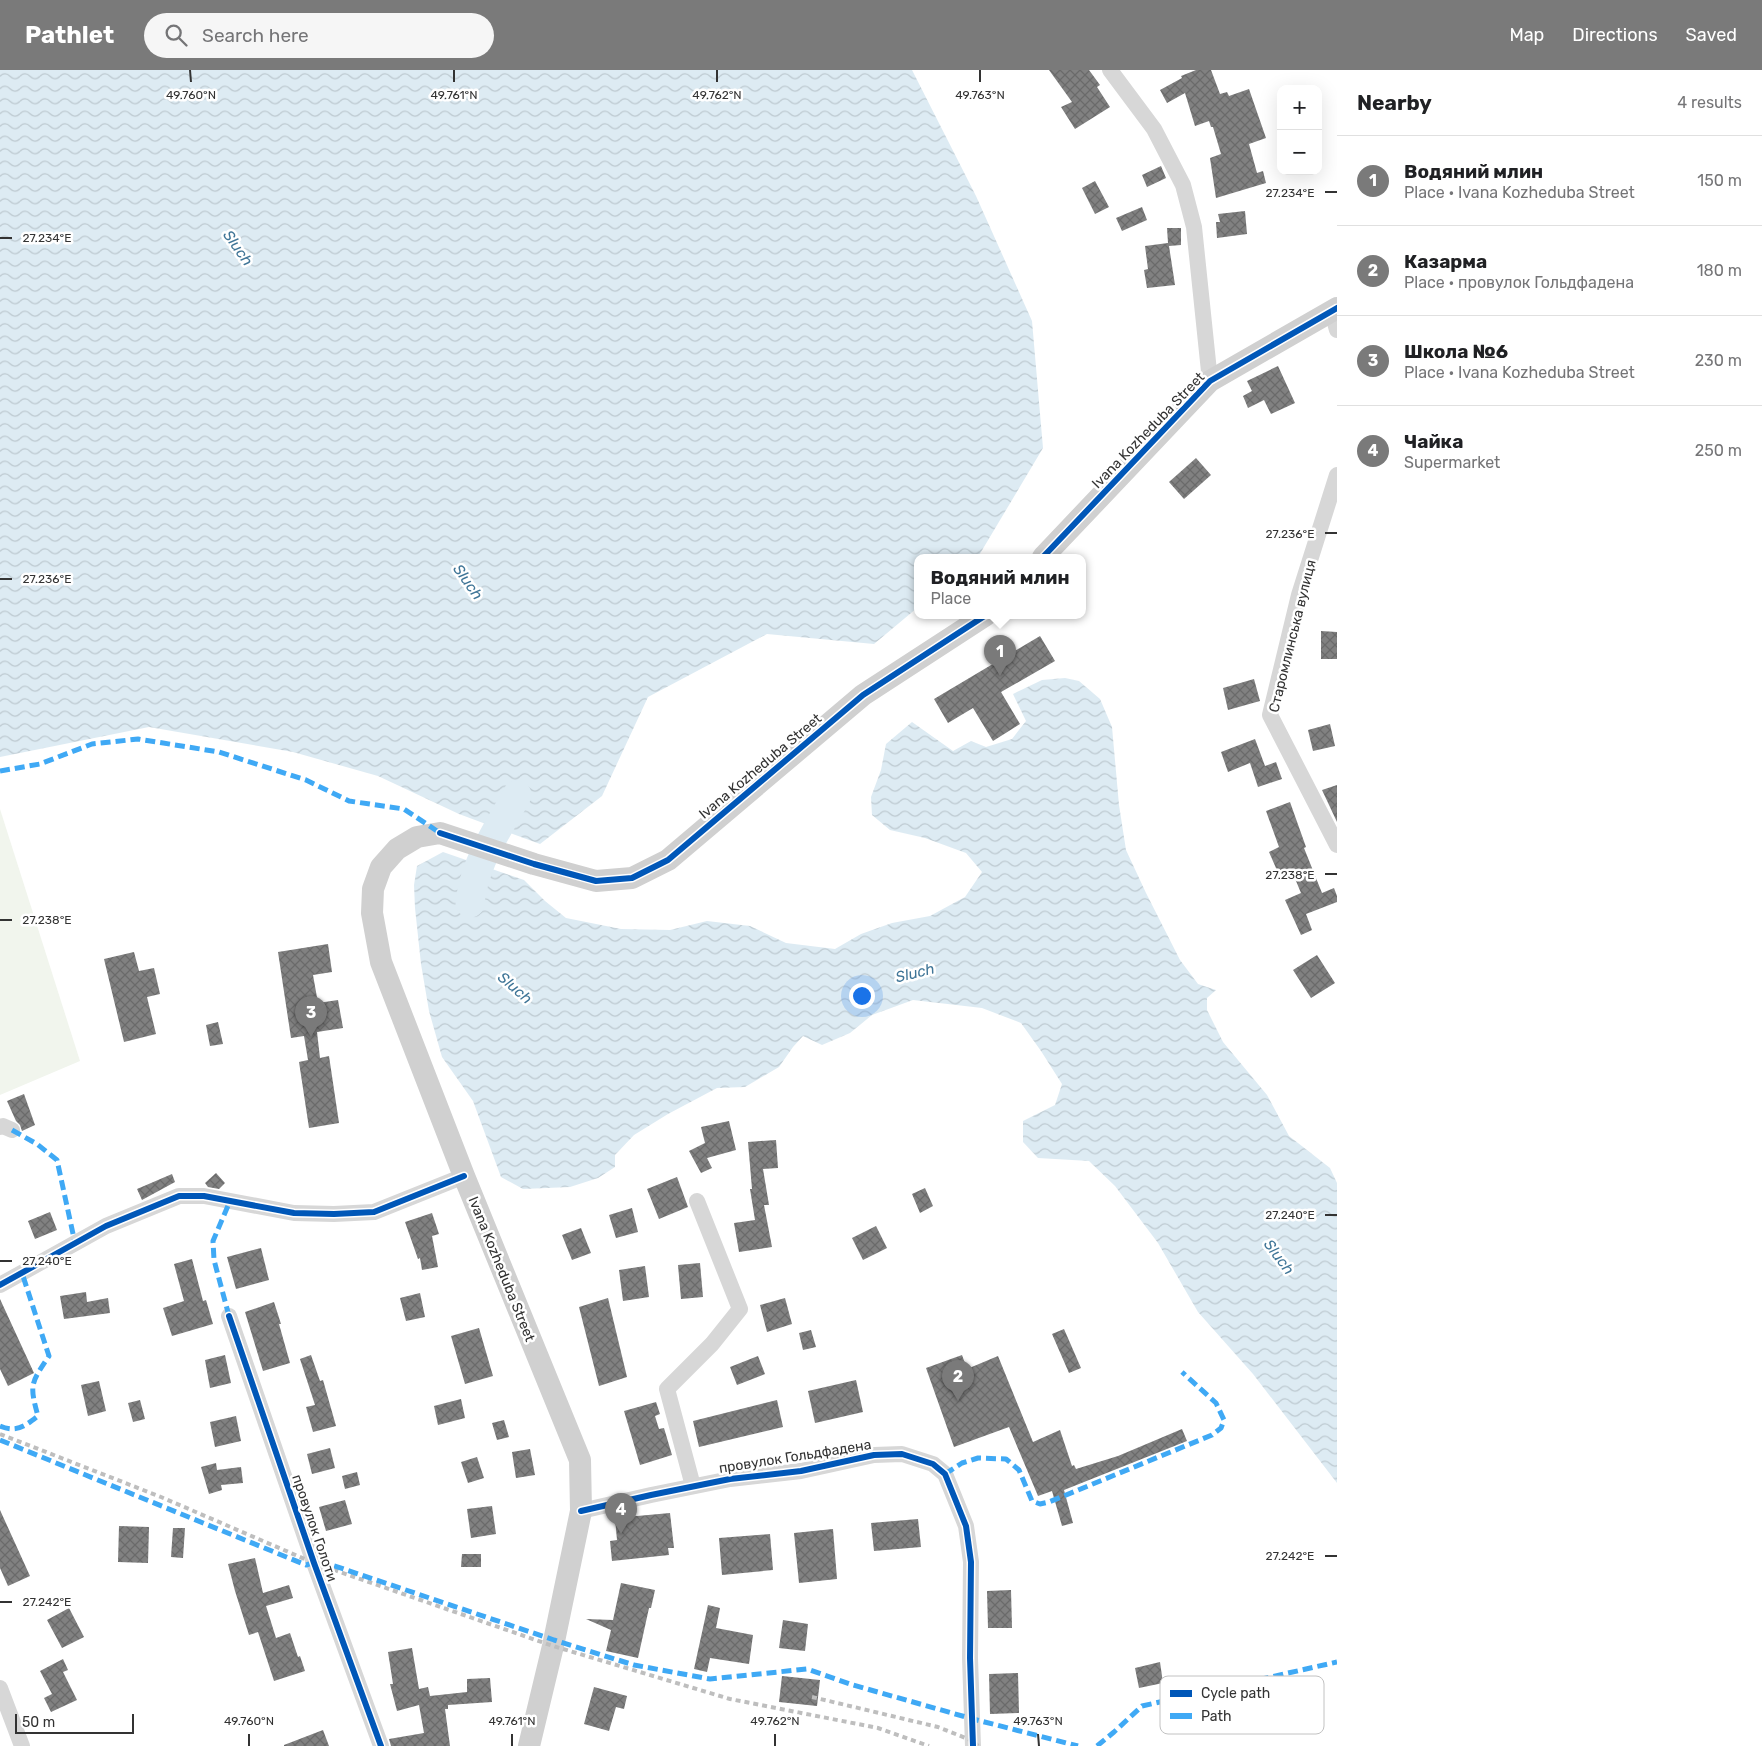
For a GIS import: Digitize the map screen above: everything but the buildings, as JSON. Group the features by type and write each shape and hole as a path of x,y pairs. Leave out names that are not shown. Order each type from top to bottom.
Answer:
{"main road":[{"name":"Ivana Kozheduba Street","path":"1046,554 1210,381 1335,317"},
{"name":"Ivana Kozheduba Street","path":"529,1746 553,1646 581,1512 580,1460 464,1176 381,962 372,912 373,889 381,867 397,849 417,837 440,833 534,864 596,881 632,878 668,860 863,695 980,619"}],"street":[{"path":"1110,70 1154,129 1183,185 1194,227 1210,381"},
{"name":"Старомлинська вулиця","path":"1337,475 1299,595 1270,715 1337,845"},
{"path":"0,1284 106,1226 179,1196 204,1196 294,1213 374,1212 464,1176"},
{"path":"693,1486 667,1390 712,1344 740,1309 697,1201"},
{"name":"провулок Голоти","path":"229,1316 314,1562 381,1746"},
{"name":"провулок Гольдфадена","path":"581,1512 693,1486 730,1479 801,1471 874,1455 902,1454 933,1464 944,1474 966,1526 971,1562 970,1658 973,1746"},
{"path":"0,1688 22,1746"}],"shaded area":[{"path":"0,809 80,1061 0,1095"}],"water":[{"path":"0,70 912,70 976,196 1032,321 1043,448 980,554 914,554 914,611 874,644 767,634 648,697 602,796 540,844 459,814 378,776 293,752 149,727 0,757"},
{"path":"1065,678 1079,681 1100,699 1112,727 1119,805 1126,850 1180,960 1198,984 1216,990 1207,998 1207,1010 1223,1042 1267,1095 1289,1136 1330,1168 1337,1183 1337,1483 1253,1374 1198,1312 1158,1243 1115,1186 1089,1161 1038,1158 1023,1142 1023,1121 1055,1105 1062,1084 1021,1023 982,1008 913,1000 872,1015 850,1033 822,1045 803,1036 779,1067 745,1087 717,1088 668,1114 634,1135 615,1155 615,1167 598,1178 570,1187 523,1189 501,1177 473,1101 442,1057 429,1011 421,964 414,885 417,866 443,852 524,880 566,918 621,929 670,930 707,921 750,926 786,943 835,949 861,934 892,923 930,916 965,897 982,872 966,853 925,838 890,830 872,815 871,797 881,770 886,744 912,722 953,751 971,741 986,747 1012,739 1026,721 1013,694 1042,680"}],"waterway":[{"name":"Sluch","path":"470,903 472,888 482,860 517,795"}],"railway":[{"path":"0,1434 161,1497 314,1563 553,1646 730,1699 878,1728 929,1746"},
{"path":"812,1697 938,1727 973,1741 978,1746"}],"marked path":[{"path":"0,771 40,764 92,744 138,739 219,752 306,780 349,801 404,809 440,833"},
{"path":"12,1130 37,1144 57,1160 75,1243"},
{"path":"229,1316 214,1260 213,1241 230,1201"},
{"path":"0,1426 16,1429 38,1416 33,1397 33,1384 38,1372 49,1356 22,1273"},
{"path":"945,1474 962,1463 978,1458 1006,1459 1019,1470 1032,1501 1040,1504 1212,1435 1221,1428 1224,1420 1216,1403 1182,1372"},
{"path":"0,1440 306,1565 320,1561 634,1665 710,1679 807,1669 853,1685 1078,1746"},
{"path":"1275,1676 1337,1662"},
{"path":"1097,1746 1142,1706 1160,1702"}],"cycle path":[{"path":"1046,554 1210,381 1337,308"},
{"path":"440,833 534,864 596,881 632,878 668,860 863,695 980,619"},
{"path":"0,1285 106,1226 179,1196 204,1196 294,1213 374,1212 464,1176"},
{"path":"229,1316 314,1563 381,1746"},
{"path":"581,1511 730,1479 801,1471 874,1455 902,1454 933,1464 945,1474 966,1526 971,1562 970,1658 973,1746"}],"place":[{"name":"Водяний млин","path":"1000,676"},
{"name":"Школа №6","path":"311,1037"},
{"name":"Казарма","path":"958,1401"},
{"name":"Чайка","path":"621,1534"}]}
